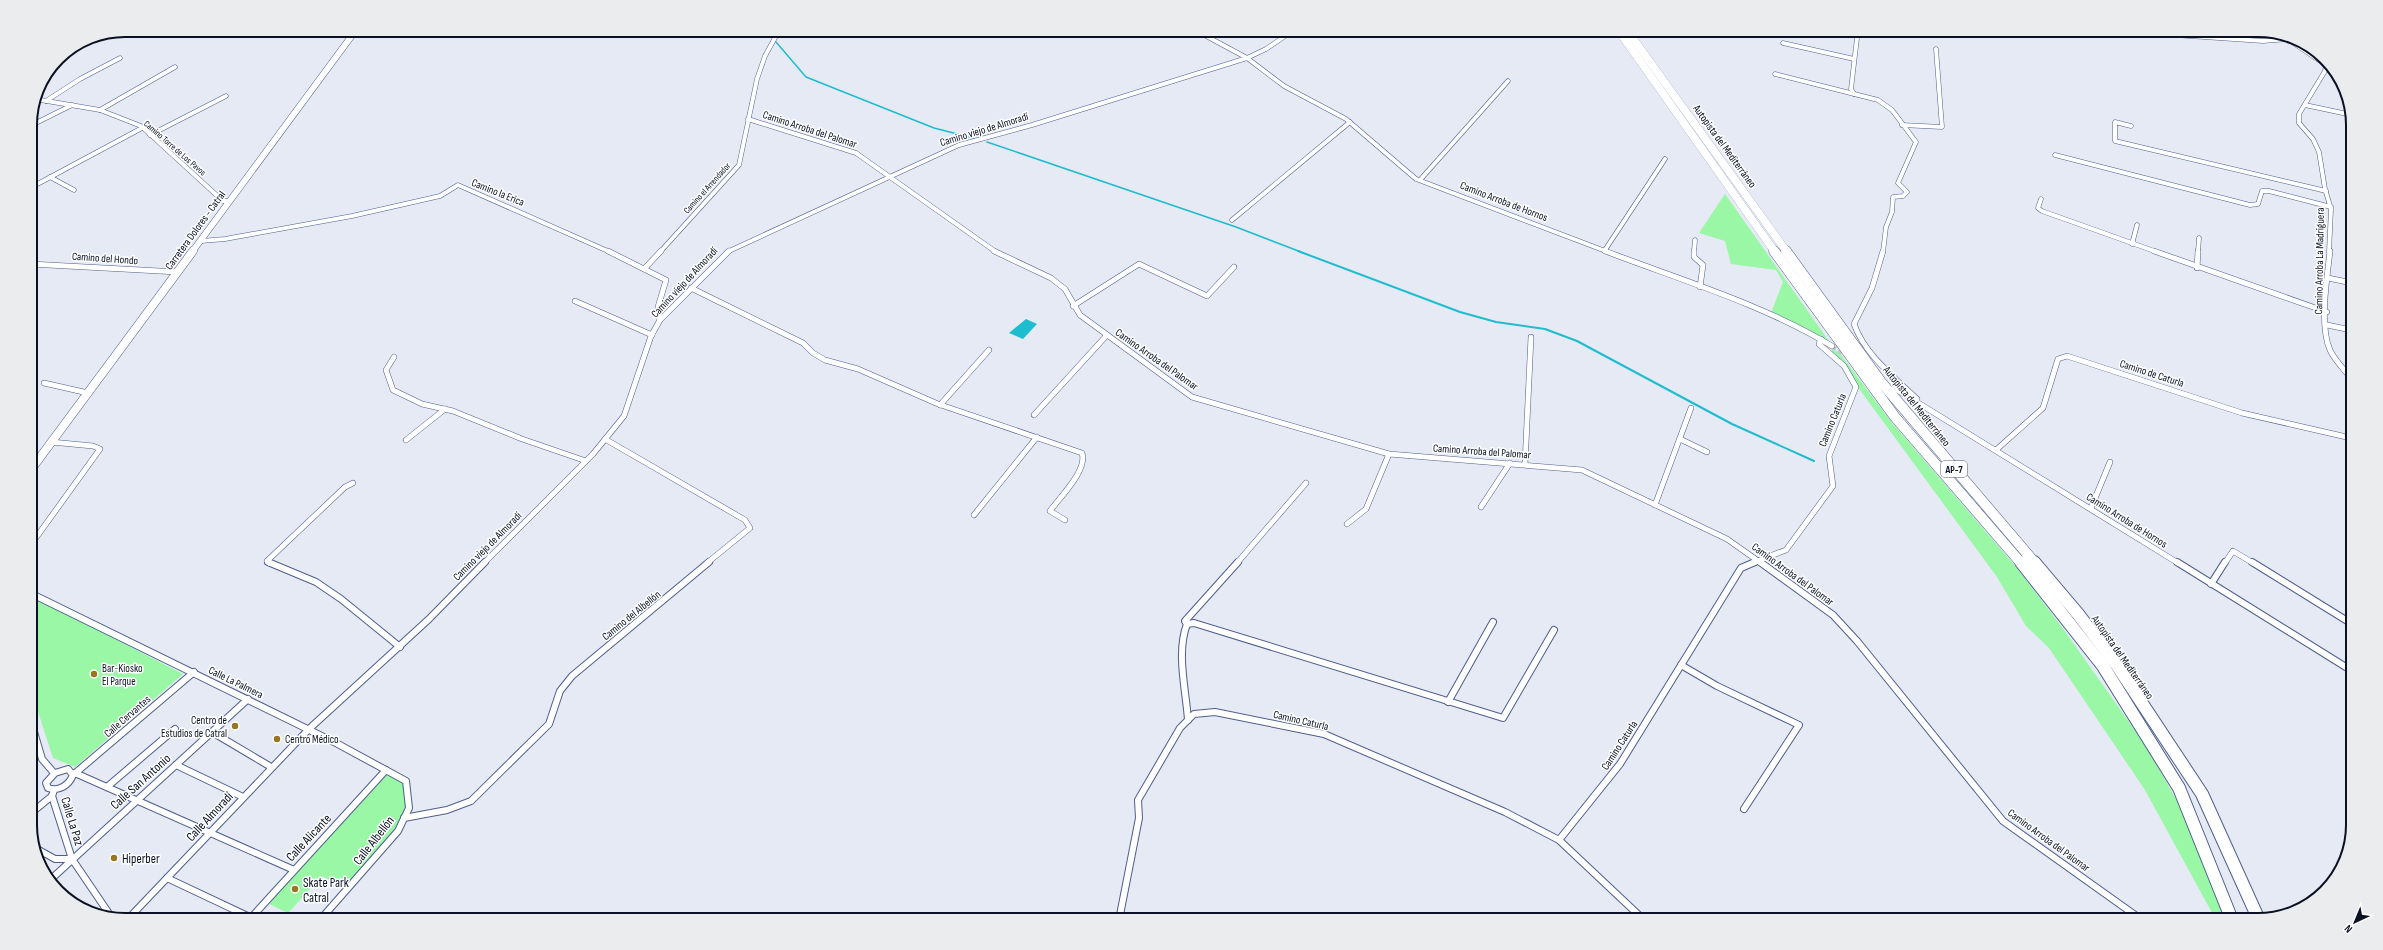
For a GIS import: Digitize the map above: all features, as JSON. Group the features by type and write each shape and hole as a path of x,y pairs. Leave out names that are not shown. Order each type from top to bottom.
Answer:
{"highway":[{"name":"Autopista del Mediterráneo","path":"1623,37 1864,377 1895,417 2021,563 2103,666 2179,788 2229,913"},
{"name":"Autopista del Mediterráneo","path":"1632,37 1881,382 2078,614 2116,664 2202,794 2256,913"}],"street":[{"name":"Carretera Dolores - Catral","path":"37,460 201,241 351,37"},
{"name":"Camino el Arrendador","path":"645,268 739,165 757,79 765,56 775,37"},
{"name":"Camino Arroba de Hornos","path":"1208,37 1246,58 1284,86 1350,122 1420,180 1745,304 1821,339 1832,346"},
{"name":"Camino viejo de Almoradí","path":"309,729 400,647 586,461 624,416 652,335 660,320 726,252 888,176 959,145 1032,125 1246,58 1266,49 1284,37"},
{"path":"1856,96 1851,93 1851,89 1857,37"},
{"path":"2202,37 2246,40 2276,39"},
{"path":"1783,43 1854,59"},
{"path":"1902,125 1942,127 1936,49"},
{"path":"46,101 80,79 120,58"},
{"path":"100,110 175,67"},
{"name":"Camino Arroba La Madriguera","path":"2325,68 2299,114 2299,123 2314,138 2318,146 2330,207 2327,312 2328,343 2332,353 2346,371"},
{"path":"1775,74 1883,103 1916,142 1898,183 1907,192 1903,196 1893,197 1892,212 1886,227 1884,247 1872,288 1854,324 1859,334 1886,370 1920,402"},
{"path":"1420,180 1508,81"},
{"path":"150,135 226,96"},
{"name":"Camino Torre de Los Pavos","path":"41,100 100,110 142,128 223,201 230,201"},
{"path":"37,122 72,105"},
{"path":"2305,105 2345,114"},
{"name":"Camino Arroba del Palomar","path":"748,119 856,153 999,254 1051,278 1065,289 1073,306 1080,315 1192,397 1389,454 1525,464 1582,470 1727,539 1833,615 1857,641 2004,821 2132,913"},
{"path":"1232,220 1350,122"},
{"path":"2131,126 2115,122 2115,141 2326,191"},
{"path":"37,184 142,128"},
{"path":"2055,155 2250,205 2258,204 2262,191 2269,191 2330,207"},
{"path":"1605,250 1665,159"},
{"path":"50,177 74,190"},
{"name":"Camino la Erica","path":"201,241 224,239 352,216 440,196 458,185 566,231 645,268 666,280 666,287 657,308 660,320"},
{"path":"2041,199 2038,208 2042,211 2197,268 2327,312"},
{"path":"2132,244 2137,225"},
{"path":"2197,268 2199,238"},
{"path":"1695,240 1694,257 1703,265 1700,287"},
{"name":"Camino del Hondo","path":"37,264 178,272"},
{"path":"1073,306 1139,264 1207,296 1234,267"},
{"path":"2328,278 2346,282"},
{"path":"691,288 803,343 813,353 825,360 858,369 940,405 1082,453 1084,459 1082,468 1050,511 1065,520"},
{"path":"575,301 652,335"},
{"path":"2327,325 2346,329"},
{"path":"1034,415 1107,335"},
{"path":"1525,464 1531,336"},
{"name":"Camino Caturla","path":"1188,720 1194,714 1215,712 1324,734 1505,812 1559,840 1620,764 1741,568 1786,550 1833,486 1828,456 1856,387 1844,366 1820,346 1819,342 1821,339"},
{"path":"940,405 989,350"},
{"name":"Camino de Caturla","path":"1996,450 2043,408 2058,359 2067,356 2242,413 2346,437"},
{"path":"394,357 386,370 393,390 422,404 445,409 586,461"},
{"path":"44,383 73,391 88,393"},
{"name":"Camino Arroba de Hornos","path":"1894,388 1920,402 2346,667"},
{"path":"1656,505 1691,408"},
{"path":"406,440 445,409"},
{"path":"974,515 1037,437"},
{"name":"Camino del Albellón","path":"404,818 436,810 456,809 471,801 549,724 560,691 572,676 750,528 745,520 605,439"},
{"path":"1680,439 1706,452"},
{"path":"37,536 100,449 93,446 51,442"},
{"path":"1348,524 1366,509 1389,454"},
{"path":"2091,508 2110,462"},
{"path":"1481,507 1510,463"},
{"path":"353,483 345,487 267,561 270,565 322,587 342,599 400,647"},
{"path":"1120,913 1139,818 1138,800 1180,728 1188,720 1182,646 1184,629 1187,624 1185,621 1267,530 1306,483"},
{"path":"2211,584 2233,551 2346,620"},
{"name":"Calle La Palmera","path":"37,596 309,729 406,781 409,808"},
{"path":"1448,702 1493,622"},
{"path":"1187,624 1194,623 1503,718 1554,630"},
{"path":"1681,665 1717,686 1799,725 1744,809"},
{"name":"Calle Cervantes","path":"53,793 66,785 74,774 194,672"},
{"name":"Calle San Antonio","path":"54,877 248,699"},
{"path":"107,788 175,729"},
{"name":"Calle Almoradí","path":"134,913 271,767 309,729"},
{"path":"212,732 271,767"},
{"path":"37,742 42,759 54,773 68,769 74,774 137,800 294,870"},
{"path":"176,765 243,798"},
{"name":"Calle Alicante","path":"257,913 294,870 386,770"},
{"name":"Calle La Paz","path":"54,773 46,783 48,788 53,793 72,859 107,911"},
{"path":"37,808 53,793"},
{"name":"Calle Albellón","path":"326,913 398,831 409,808"},
{"path":"1559,840 1623,898 1637,913"},
{"path":"41,851 55,859 72,859"},
{"path":"167,878 240,913"}],"green space":[{"path":"1725,194 1831,344 1771,313 1783,282 1776,270 1731,264 1725,241 1699,233"},
{"path":"1833,349 1841,355 1893,424 2017,568 2064,630 2129,722 2151,755 2189,822 2226,913 2212,913 2145,790 2049,648 2026,626 1997,577 1860,390 1843,361 1831,352"},
{"path":"37,599 183,674 75,767 53,758 37,709"},
{"path":"388,774 404,783 406,809 395,832 344,888 322,876 288,913 267,903"}],"water":[{"path":"1026,319 1037,324 1023,339 1009,333"}],"waterway":[{"path":"776,42 806,77 934,128 973,138"},
{"path":"987,142 1236,227 1301,252"},
{"path":"1298,251 1460,312 1496,322 1545,329 1577,341 1732,424 1814,461"}],"tunnel":[{"path":"1832,346 1847,356"}],"place":[{"name":"Bar-Kiosko El Parque","path":"94,674"},
{"name":"Centro de Estudios de Catral","path":"235,726"},
{"name":"Centro Médico","path":"277,739"},
{"name":"Hiperber","path":"114,858"},
{"name":"Skate Park Catral","path":"295,889"}]}
